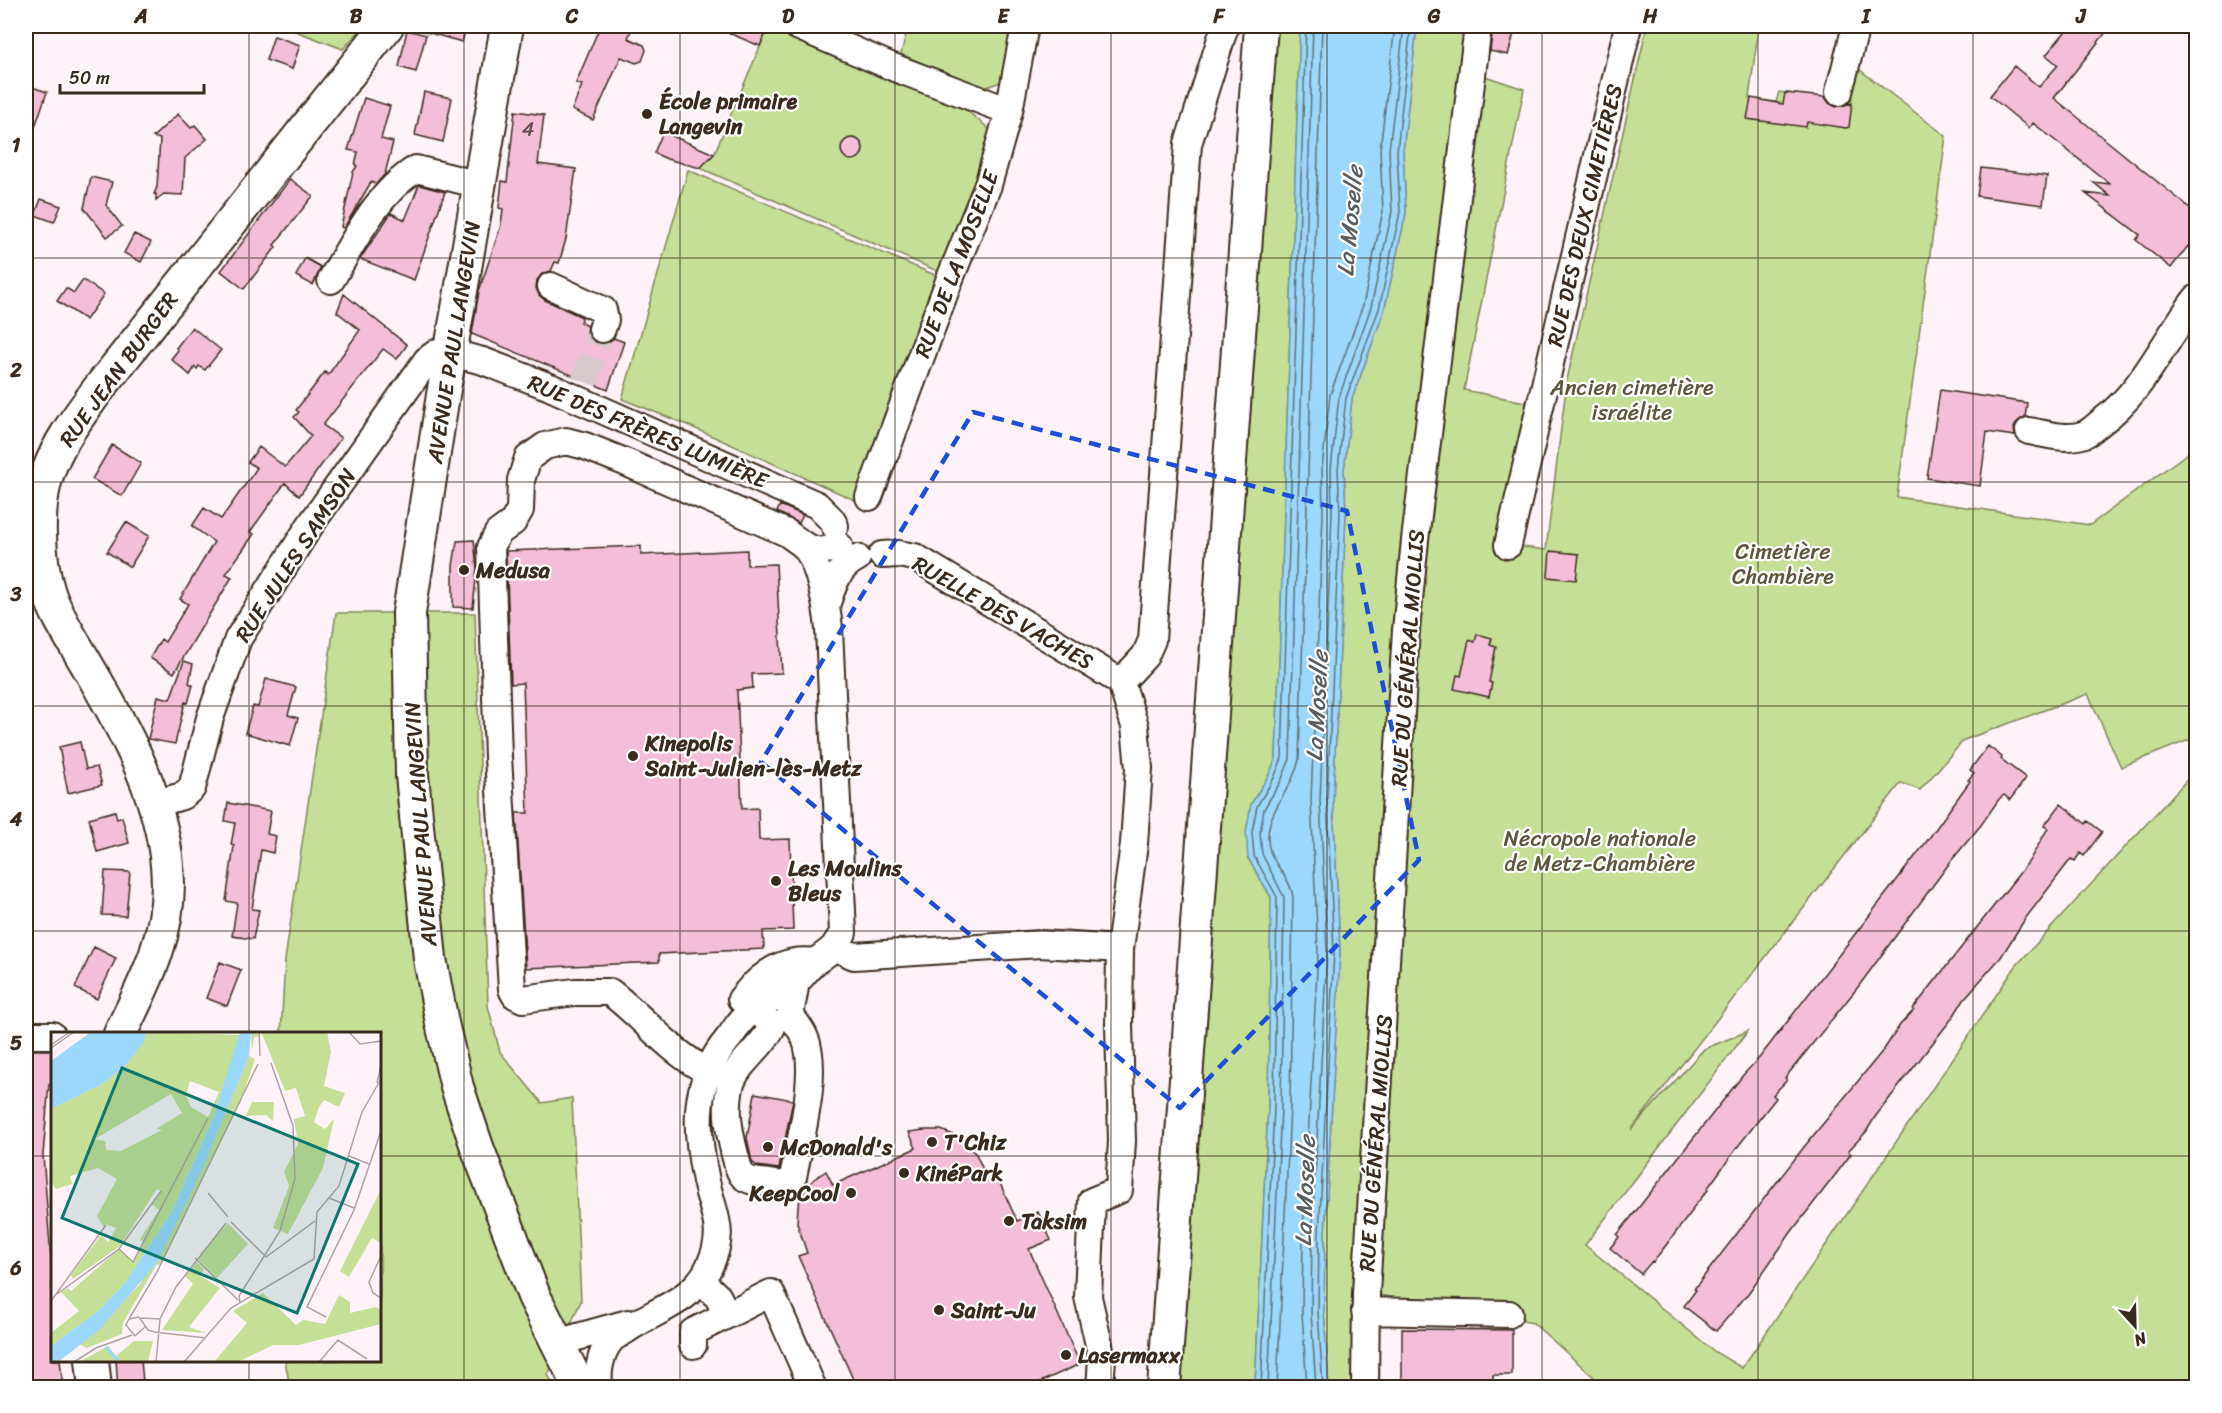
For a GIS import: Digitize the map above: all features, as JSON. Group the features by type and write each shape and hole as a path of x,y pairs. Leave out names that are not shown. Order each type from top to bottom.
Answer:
{"main road":[{"name":"RUE JEAN BURGER","path":"121,1032 153,965 164,919 168,886 167,861 155,804 143,772 49,593 40,536 42,497 48,473 65,435 97,391 387,26"},
{"name":"AVENUE PAUL LANGEVIN","path":"507,26 409,613 412,774 430,959 442,1023 467,1117 534,1296 580,1388"},
{"path":"1164,1388 1261,26"},
{"path":"92,1362 94,1388"}],"street":[{"path":"796,26 895,68 1009,111"},
{"name":"RUE DE LA MOSELLE","path":"869,497 949,281 988,185 1009,111 1025,26"},
{"path":"1100,1388 1102,1358 1088,1297 1092,1201 1119,1190 1122,1141 1120,949 1134,844 1139,768 1136,726 1121,682 1145,657 1152,640 1188,144 1225,26"},
{"name":"RUE DU GÉNÉRAL MIOLLIS","path":"1365,1388 1366,1302 1406,630 1478,26"},
{"name":"RUE DES DEUX CIMETIÈRES","path":"1508,545 1628,26"},
{"path":"1839,92 1856,26"},
{"path":"331,279 380,203 401,178 416,169 480,184"},
{"path":"551,286 603,310 605,320 602,328"},
{"path":"2029,432 2068,437 2085,434 2106,418 2121,405 2146,376 2196,299"},
{"name":"RUE JULES SAMSON","path":"155,804 182,796 192,788 210,718 238,639 309,527 427,360 438,352 451,353"},
{"name":"RUE DES FRÈRES LUMIÈRE","path":"451,353 578,390 817,505 853,546"},
{"path":"600,1388 600,1363 611,1340 688,1294 701,1281 713,1257 719,1224 706,1183 700,1146 698,1104 707,1071 720,1047 720,1030 735,1006 772,994 808,971 843,933 829,629 827,603 810,555 804,545 787,533 585,446 566,441 545,446 528,458 521,480 520,510 513,522 498,533 491,547 498,757 512,989 515,995 523,999 575,992 610,992 663,1037 678,1054 707,1071"},
{"name":"RUELLE DES VACHES","path":"804,545 814,551 853,546 915,556 1121,682"},
{"path":"827,603 838,573 848,562 853,546"},
{"path":"772,994 804,1036 811,1063 810,1082 793,1177 782,1185 750,1180 743,1176 738,1166 729,1131 728,1100 731,1083 772,1027 772,994 781,965 824,955 854,956 1041,944 1120,949"},
{"path":"26,1035 51,1035"},
{"path":"701,1281 718,1297 727,1315"},
{"path":"693,1344 693,1332 771,1293 813,1388"},
{"path":"1366,1302 1509,1314"},
{"path":"556,1342 643,1319"}],"highlighted area":[{"path":"973,412 1347,511 1419,860 1180,1108 761,762"}],"green space":[{"path":"282,26 364,26 343,49"},
{"path":"769,26 966,110 993,132 944,274 700,168 714,154"},
{"path":"908,26 1014,26 1003,81 982,89 901,54"},
{"path":"1261,26 1300,26 1276,758 1269,775 1251,804 1248,858 1271,897 1268,1107 1255,1387 1164,1388"},
{"path":"1417,26 1478,26 1473,72 1524,89 1464,390 1540,405 1508,545 1546,550 1567,380 1647,26 1759,26 1749,98 1776,102 1779,92 1849,101 1852,64 1946,136 1897,497 2090,525 2196,447 2196,744 2189,740 2121,767 2088,694 1964,740 1920,790 1901,783 1631,1130 1704,1049 1748,1031 1585,1245 1715,1352 1742,1368 2016,966 2196,770 2196,1387 1605,1387 1533,1323 1368,1293 1365,1387 1329,1388 1324,1312 1325,1233 1340,952 1333,800 1346,514 1344,470 1352,399 1384,311 1406,213 1403,151"},
{"path":"688,170 949,281 859,502 685,424 622,399"},
{"path":"336,613 475,613 488,1006 500,1052 542,1103 572,1098 581,1301 548,1375 555,1387 290,1387 285,1362 381,1362 381,1032 281,1032 285,960"}],"water":[{"name":"La Moselle","path":"1300,26 1417,26 1403,151 1406,213 1384,311 1352,399 1344,470 1346,514 1333,800 1340,952 1325,1233 1324,1312 1329,1387 1255,1388 1268,1107 1271,897 1248,858 1246,832 1251,804 1269,775 1276,758"}],"building":[{"path":"420,26 467,26 462,42 419,30"},
{"path":"600,26 633,26 628,38 644,45 646,50 642,61 636,63 621,57 593,120 572,110 582,85 576,83"},
{"path":"712,26 769,26 760,46"},
{"path":"1493,26 1516,26 1508,55 1490,51"},
{"path":"2070,26 2111,26 2054,98 2196,213 2196,253 2188,246 2171,268 2136,240 2140,235 2085,193 2110,196 2093,182 2110,184 2033,123 2029,128 1990,96 2014,66 2039,87 2058,65 2046,55"},
{"path":"407,30 426,35 416,72 399,67"},
{"path":"274,36 300,45 292,69 266,60"},
{"path":"26,85 47,92 27,150 26,149"},
{"path":"424,92 452,98 443,142 415,135"},
{"path":"1785,93 1825,97 1836,107 1852,103 1849,127 1807,122 1806,127 1747,119 1751,98 1783,104"},
{"path":"364,98 390,106 381,139 393,142 385,174 376,184 371,182 344,228 341,227 353,172 357,166 355,165 358,152 348,150"},
{"path":"515,111 544,115 538,164 576,169 566,239 559,263 555,262 551,271 542,274 537,280 536,288 545,300 582,317 581,323 588,326 587,333 597,343 606,344 614,338 624,342 608,390 472,334 479,291 501,225 503,209 499,208 502,181 507,182"},
{"path":"178,114 191,128 195,125 207,139 185,158 183,195 164,194 156,200 156,194 154,194 157,187 160,139 153,137"},
{"path":"663,132 714,154 700,168 667,159 654,153"},
{"path":"852,138 860,141 863,149 860,157 852,160 844,157 841,149 844,141"},
{"path":"1981,168 2047,176 2043,205 1977,196"},
{"path":"91,177 112,182 106,205 122,226 107,237 84,208"},
{"path":"290,179 313,196 274,245 276,247 244,289 221,271"},
{"path":"419,185 445,192 414,280 360,259 391,213 405,220"},
{"path":"41,199 61,206 54,222 35,215"},
{"path":"134,234 151,242 141,262 124,253"},
{"path":"305,258 321,267 313,285 296,276"},
{"path":"83,280 104,294 86,320 57,301 66,288 74,293"},
{"path":"344,294 407,345 397,359 383,349 323,425 341,438 299,496 285,483 250,532 254,534 226,574 232,577 174,673 150,658 161,639 165,642 188,604 180,599 214,542 192,526 204,508 221,519 257,468 248,462 259,447 285,467 311,436 294,417 299,412 296,410 325,372 328,375 360,330 337,312"},
{"path":"192,327 221,350 205,370 199,366 197,369 195,367 190,375 171,359 178,350 176,348"},
{"path":"1940,390 2027,403 2025,417 2018,421 2014,428 2015,436 1987,432 1980,486 1927,478"},
{"path":"112,445 141,463 122,496 92,479"},
{"path":"780,505 803,515 799,523 777,512"},
{"path":"126,522 149,536 130,567 107,552"},
{"name":"Medusa","path":"474,540 477,568 473,608 453,607 453,566 457,541"},
{"path":"641,546 641,555 747,550 747,565 776,564 782,673 752,674 753,688 737,690 742,809 758,808 759,840 790,839 793,930 763,931 764,949 659,954 659,962 526,968 516,813 528,813 523,683 511,684 506,551"},
{"path":"1550,551 1579,554 1576,580 1548,577"},
{"path":"1477,634 1492,638 1490,645 1496,647 1489,682 1492,683 1489,697 1454,689 1457,675 1461,676 1469,640 1475,642"},
{"path":"184,661 193,664 189,683 193,685 188,703 185,702 175,744 148,739 158,696 170,699"},
{"path":"266,679 296,687 288,715 298,718 290,746 245,733 253,706 258,707"},
{"path":"80,742 86,769 97,767 102,785 68,793 59,747"},
{"path":"1988,746 2026,778 2010,800 2004,795 1999,799 1858,987 1785,1078 1787,1080 1773,1095 1776,1098 1693,1210 1641,1274 1610,1248 1619,1237 1617,1235 1744,1074 1760,1057 1927,841 1970,781 1968,780 1974,773 1970,770"},
{"path":"228,803 271,811 267,834 276,836 273,853 261,850 252,909 259,910 253,939 232,936 237,903 226,901 235,823 225,821"},
{"path":"2061,804 2086,824 2088,821 2102,832 2084,856 2080,853 2075,861 2071,859 2025,919 2001,957 1964,999 1953,1017 1875,1117 1866,1132 1848,1151 1851,1154 1747,1295 1716,1331 1684,1306 1696,1290 1694,1289 1804,1147 1885,1048 1900,1025 2029,861 2048,828 2044,826"},
{"path":"115,811 117,819 122,817 129,843 97,852 89,818"},
{"path":"105,871 130,872 126,916 102,915"},
{"path":"94,947 116,958 97,999 75,988"},
{"path":"220,962 241,970 227,1006 206,998"},
{"path":"26,1050 51,1050 51,1084 49,1084 43,1155 51,1258 51,1362 60,1362 63,1388 30,1388 26,1355"},
{"name":"McDonald's","path":"755,1093 793,1100 779,1169 757,1166 752,1162 747,1138"},
{"name":"Saint-Ju","path":"941,1130 956,1136 976,1154 985,1174 994,1170 1017,1221 1038,1212 1051,1240 1029,1249 1080,1364 1027,1388 857,1388 798,1256 807,1253 797,1223 798,1206 805,1189 826,1171 833,1185 916,1148 909,1132"},
{"path":"1402,1329 1512,1330 1512,1375 1493,1375 1493,1388 1402,1388"},
{"path":"116,1362 141,1362 143,1382 138,1382 139,1388 118,1388"}],"tunnel":[{"path":"584,382 602,329"}],"place":[{"name":"École primaire Langevin","path":"647,114"},
{"name":"Medusa","path":"464,570"},
{"name":"Kinepolis Saint-Julien-lès-Metz","path":"633,756"},
{"name":"Les Moulins Bleus","path":"776,881"},
{"name":"T'Chiz","path":"932,1142"},
{"name":"McDonald's","path":"768,1147"},
{"name":"KinéPark","path":"904,1173"},
{"name":"KeepCool","path":"851,1193"},
{"name":"Taksim","path":"1009,1221"},
{"name":"Saint-Ju","path":"939,1310"},
{"name":"Lasermaxx","path":"1066,1355"}],"park label":[{"name":"Ancien cimetière israélite","path":"1632,400"},
{"name":"Cimetière Chambière","path":"1783,564"},
{"name":"Nécropole nationale de Metz-Chambière","path":"1600,850"}]}
